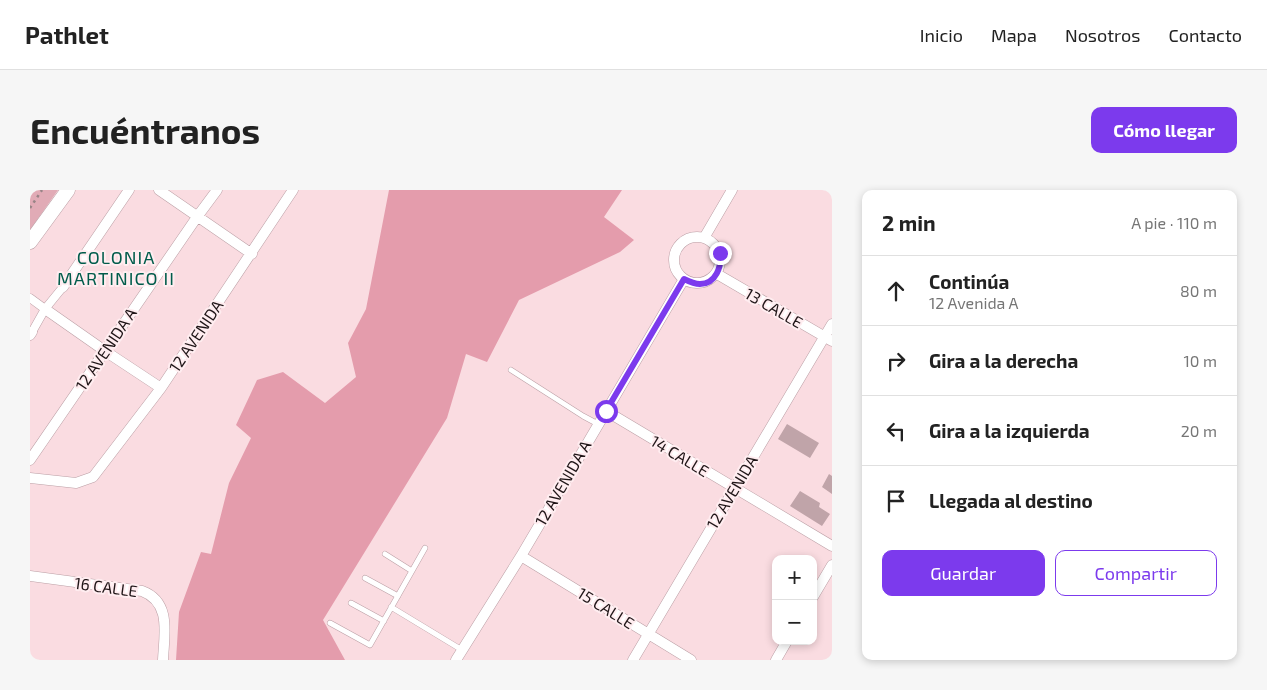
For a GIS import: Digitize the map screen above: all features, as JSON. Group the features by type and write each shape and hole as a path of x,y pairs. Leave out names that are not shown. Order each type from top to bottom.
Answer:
{"street":[{"path":"30,242 68,190"},
{"path":"31,334 45,309 129,190"},
{"path":"159,190 252,254"},
{"name":"12 AVENIDA A","path":"30,460 217,190"},
{"name":"12 AVENIDA","path":"30,478 76,483 93,477 161,388 294,190"},
{"path":"704,238 732,190"},
{"path":"697,237 711,241 720,253 720,268 717,274 709,281 700,284 684,279 675,268 674,260 678,247 689,238 697,237"},
{"name":"13 CALLE","path":"717,274 828,339"},
{"name":"12 AVENIDA A","path":"456,660 520,556 684,279"},
{"path":"30,298 161,388"},
{"name":"12 AVENIDA","path":"633,660 734,488 828,339 832,324"},
{"name":"14 CALLE","path":"606,411 832,546"},
{"name":"15 CALLE","path":"520,556 691,660"},
{"path":"817,590 832,565"},
{"name":"16 CALLE","path":"30,576 142,591 151,595 161,606 165,622 163,660"},
{"path":"776,660 785,645"}],"lane":[{"path":"511,370 598,424"},
{"path":"330,623 370,645 424,548"},
{"path":"385,554 412,571"},
{"path":"365,578 398,596"},
{"path":"351,603 384,621"},
{"path":"391,607 462,650"}],"path":[{"path":"30,208 42,190"}],"shaded area":[{"path":"30,190 58,190 30,230"},
{"path":"389,190 622,190 604,217 634,240 620,252 519,300 487,362 466,354 447,418 323,620 345,660 176,660 179,612 201,552 211,554 229,483 251,438 236,425 257,380 283,372 325,403 356,377 348,343 366,309"}],"building":[{"path":"787,424 819,443 810,458 778,439"},
{"path":"829,474 832,476 832,494 822,487"},
{"path":"800,491 820,503 819,507 830,514 822,526 790,506"}],"district":[{"name":"COLONIA MARTINICO II","path":"116,268"}],"route":[{"path":"606,411 684,279 700,284 709,281 717,274 720,268 720,253"}]}
